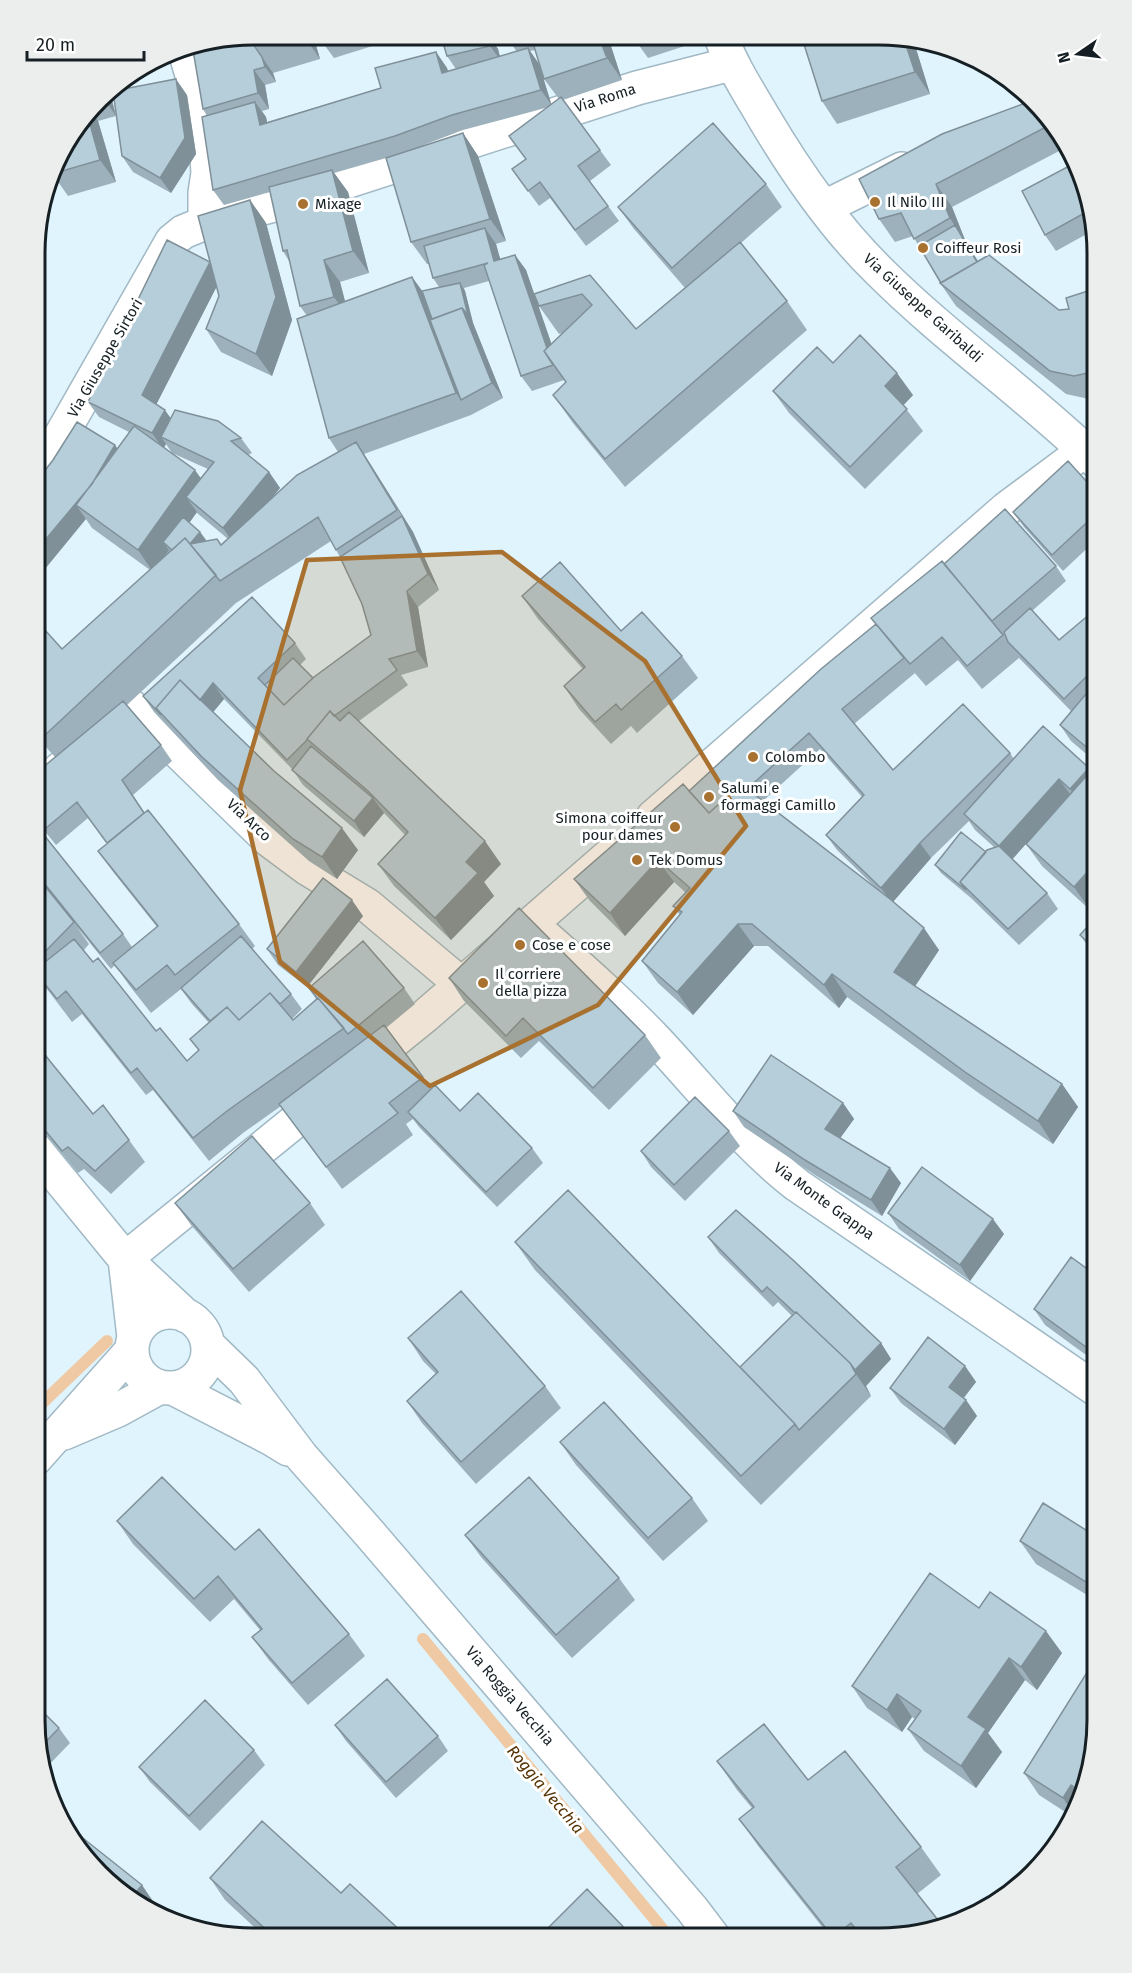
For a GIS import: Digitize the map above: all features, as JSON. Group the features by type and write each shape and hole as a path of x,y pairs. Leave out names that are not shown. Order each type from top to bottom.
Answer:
{"street":[{"name":"Via Roma","path":"205,223 274,205 637,88 726,51"},
{"name":"Via Giuseppe Garibaldi","path":"726,51 777,140 806,184 852,244 885,277 1087,447"},
{"path":"186,56 195,85 206,142 208,173 205,223"},
{"path":"825,207 929,156"},
{"name":"Via Giuseppe Sirtori","path":"45,444 172,241 183,232 205,223"},
{"path":"125,1258 425,1016 1006,509 1087,456"},
{"name":"Via Arco","path":"45,773 132,706 269,840 308,869 367,904 461,984"},
{"name":"Via Monte Grappa","path":"531,924 655,1039 722,1115 775,1168 1087,1383"},
{"path":"45,1161 125,1258 200,1327 208,1345 208,1357 196,1379 184,1385 166,1387 45,1448"},
{"path":"125,1258 134,1362 149,1382 166,1387"},
{"path":"45,1448 133,1343 141,1326 150,1318 161,1313 174,1312 186,1316"},
{"name":"Via Roggia Vecchia","path":"208,1345 244,1380 302,1457 386,1551 706,1928"},
{"name":"Via Roggia Vecchia","path":"166,1387 270,1438 302,1457"}],"highlighted area":[{"path":"502,552 645,661 746,826 598,1005 430,1086 280,962 240,790 307,560"}],"building":[{"path":"254,45 262,57 265,67 254,70 258,93 203,109 194,54 226,47"},
{"path":"444,45 490,45 490,46 447,56"},
{"path":"534,45 602,45 607,58 544,79"},
{"path":"804,45 892,45 907,47 915,72 822,101"},
{"path":"528,48 541,90 452,115 395,136 213,190 202,117 255,102 260,125 381,88 375,68 436,52 442,73"},
{"path":"176,79 185,138 160,178 122,156 114,99 127,88"},
{"path":"561,97 600,150 578,166 608,206 575,230 540,182 528,191 512,169 526,159 509,136"},
{"path":"1023,104 1044,128 936,184 950,218 914,239 901,213 879,219 859,179 942,134"},
{"path":"713,123 766,184 672,268 618,207"},
{"path":"90,125 100,160 62,171 73,149"},
{"path":"463,133 490,219 411,242 386,158"},
{"path":"1068,166 1083,214 1045,235 1022,191"},
{"path":"332,170 353,251 324,260 334,297 300,306 287,250 283,251 269,187"},
{"path":"250,200 276,297 256,354 206,329 219,296 198,216"},
{"path":"955,225 977,262 941,283 919,246"},
{"path":"485,228 494,261 515,255 547,348 544,351 553,365 521,376 484,265 488,263 433,278 424,246"},
{"path":"167,240 210,262 142,395 165,410 152,433 88,402"},
{"path":"740,242 787,301 605,459 553,395 566,382 544,351 592,305 582,294 539,306 534,294 590,275 636,329"},
{"path":"989,255 1059,310 1069,309 1066,298 1087,291 1087,373 1074,376 1050,371 940,283"},
{"path":"412,277 456,393 329,438 297,319"},
{"path":"460,283 468,315 462,308 432,319 422,291"},
{"path":"462,308 492,383 461,400 430,320"},
{"path":"860,335 897,373 885,386 907,409 850,467 773,391 817,347 833,363"},
{"path":"175,410 218,421 241,438 231,441 269,472 223,528 186,497 214,462 161,437"},
{"path":"77,422 115,445 92,484 45,540 45,470"},
{"path":"134,426 195,470 138,550 76,505"},
{"path":"356,442 397,510 336,550 318,517 220,581 190,544 217,539 221,545 297,475"},
{"path":"1068,461 1087,482 1087,522 1052,555 1013,512"},
{"path":"1005,509 1056,566 992,621 944,564"},
{"path":"402,516 428,574 407,591 417,651 389,659 397,670 334,716 330,711 307,740 287,760 213,683 200,700 180,680 156,708 161,715 143,696 252,597 295,643 258,678 284,705 314,677 371,635 362,604 340,557"},
{"path":"183,517 200,532 190,544 185,538 172,550 163,542"},
{"path":"185,538 216,575 45,735 45,630 62,649"},
{"path":"942,561 1003,635 967,666 942,637 910,664 871,618"},
{"path":"560,562 621,631 642,612 682,656 621,710 616,704 595,722 564,686 585,667 522,596"},
{"path":"1030,608 1059,640 1087,616 1087,676 1064,699 1008,642 1004,632"},
{"path":"876,624 904,658 842,709 893,770 963,704 1010,753 920,843 881,888 826,835 864,795 809,733 747,789 741,784 709,813 689,791 821,669"},
{"path":"293,658 313,678 284,705 265,685"},
{"path":"180,680 274,771 342,828 322,857 293,839 202,757 156,708"},
{"path":"1087,693 1087,748 1060,725"},
{"path":"123,701 161,745 122,780 144,813 107,843 77,802 45,829 45,766"},
{"path":"330,711 340,721 349,712 485,841 466,862 478,873 435,918 378,864 408,832 368,791 307,739"},
{"path":"1043,726 1087,766 1087,770 1070,789 1059,779 999,846 964,814"},
{"path":"311,746 373,798 354,821 292,770"},
{"path":"1087,775 1087,872 1074,887 1026,844"},
{"path":"683,784 709,813 741,784 924,928 894,972 1062,1084 1038,1121 965,1072 832,974 824,985 752,924 738,924 677,992 642,961 682,912 673,906 690,888 658,860 610,913 574,879"},
{"path":"148,810 239,924 175,975 167,965 136,990 113,963 158,926 98,851"},
{"path":"961,832 986,852 960,882 966,890 935,865"},
{"path":"45,836 123,934 100,953 45,884"},
{"path":"999,846 1047,893 1008,929 960,882 987,850"},
{"path":"323,878 352,900 296,972 267,949"},
{"path":"45,886 74,922 45,952"},
{"path":"519,908 645,1035 593,1088 523,1018 506,1036 449,978"},
{"path":"1087,927 1087,942 1080,935"},
{"path":"241,936 291,994 280,1004 270,993 239,1020 227,1007 210,1021 181,988"},
{"path":"74,939 93,962 98,958 156,1031 160,1028 187,1061 199,1050 190,1039 227,1007 239,1020 270,993 293,1020 318,998 344,1028 227,1111 193,1138 137,1068 131,1073 66,991 57,999 45,984 45,962"},
{"path":"363,941 404,988 348,1034 309,988"},
{"path":"384,1025 423,1077 389,1103 398,1113 326,1167 279,1104"},
{"path":"45,1055 93,1114 103,1105 129,1140 95,1171 68,1147 62,1151 45,1130"},
{"path":"771,1055 843,1103 825,1129 890,1168 871,1200 805,1160 733,1111"},
{"path":"435,1085 460,1111 478,1093 532,1148 486,1192 408,1112"},
{"path":"695,1097 729,1131 674,1185 641,1151"},
{"path":"252,1136 310,1203 233,1269 175,1203"},
{"path":"922,1167 993,1219 960,1265 888,1213"},
{"path":"568,1190 795,1424 741,1476 515,1242"},
{"path":"736,1210 881,1343 855,1370 767,1287 762,1292 708,1237"},
{"path":"1071,1257 1087,1269 1087,1348 1034,1309"},
{"path":"461,1291 545,1386 461,1462 407,1401 438,1372 408,1338"},
{"path":"796,1312 850,1363 856,1374 799,1430 740,1367"},
{"path":"928,1337 965,1366 949,1387 966,1400 944,1429 890,1388"},
{"path":"604,1402 692,1498 648,1538 560,1442"},
{"path":"162,1477 235,1550 259,1529 349,1634 292,1683 252,1637 262,1629 218,1576 194,1599 117,1521"},
{"path":"529,1477 619,1578 556,1635 465,1535"},
{"path":"1043,1503 1087,1531 1087,1583 1020,1541"},
{"path":"930,1573 979,1608 990,1592 1046,1631 1021,1667 1009,1658 968,1717 986,1729 961,1766 908,1729 921,1711 897,1694 887,1710 852,1686"},
{"path":"1087,1672 1087,1733 1076,1788 1071,1785 1063,1798 1024,1773"},
{"path":"387,1679 438,1736 386,1782 335,1725"},
{"path":"205,1700 254,1750 189,1816 139,1767"},
{"path":"45,1714 59,1728 46,1741"},
{"path":"764,1724 808,1780 845,1751 921,1847 896,1867 937,1919 906,1926 855,1928 851,1923 845,1928 826,1928 739,1819 754,1807 717,1761"},
{"path":"262,1821 341,1893 350,1884 397,1928 264,1928 210,1878"},
{"path":"82,1837 142,1885 136,1892 116,1876"},
{"path":"587,1889 624,1928 548,1928"}],"waterway":[{"name":"Roggia Vecchia","path":"45,1400 107,1341"},
{"name":"Roggia Vecchia","path":"423,1639 662,1928"}],"place":[{"name":"Il Nilo III","path":"875,202"},
{"name":"Mixage","path":"303,204"},
{"name":"Coiffeur Rosi","path":"923,248"},
{"name":"Colombo","path":"753,757"},
{"name":"Salumi e formaggi Camillo","path":"709,797"},
{"name":"Simona coiffeur pour dames","path":"675,827"},
{"name":"Tek Domus","path":"637,860"},
{"name":"Cose e cose","path":"520,945"},
{"name":"Il corriere della pizza","path":"483,983"}]}
